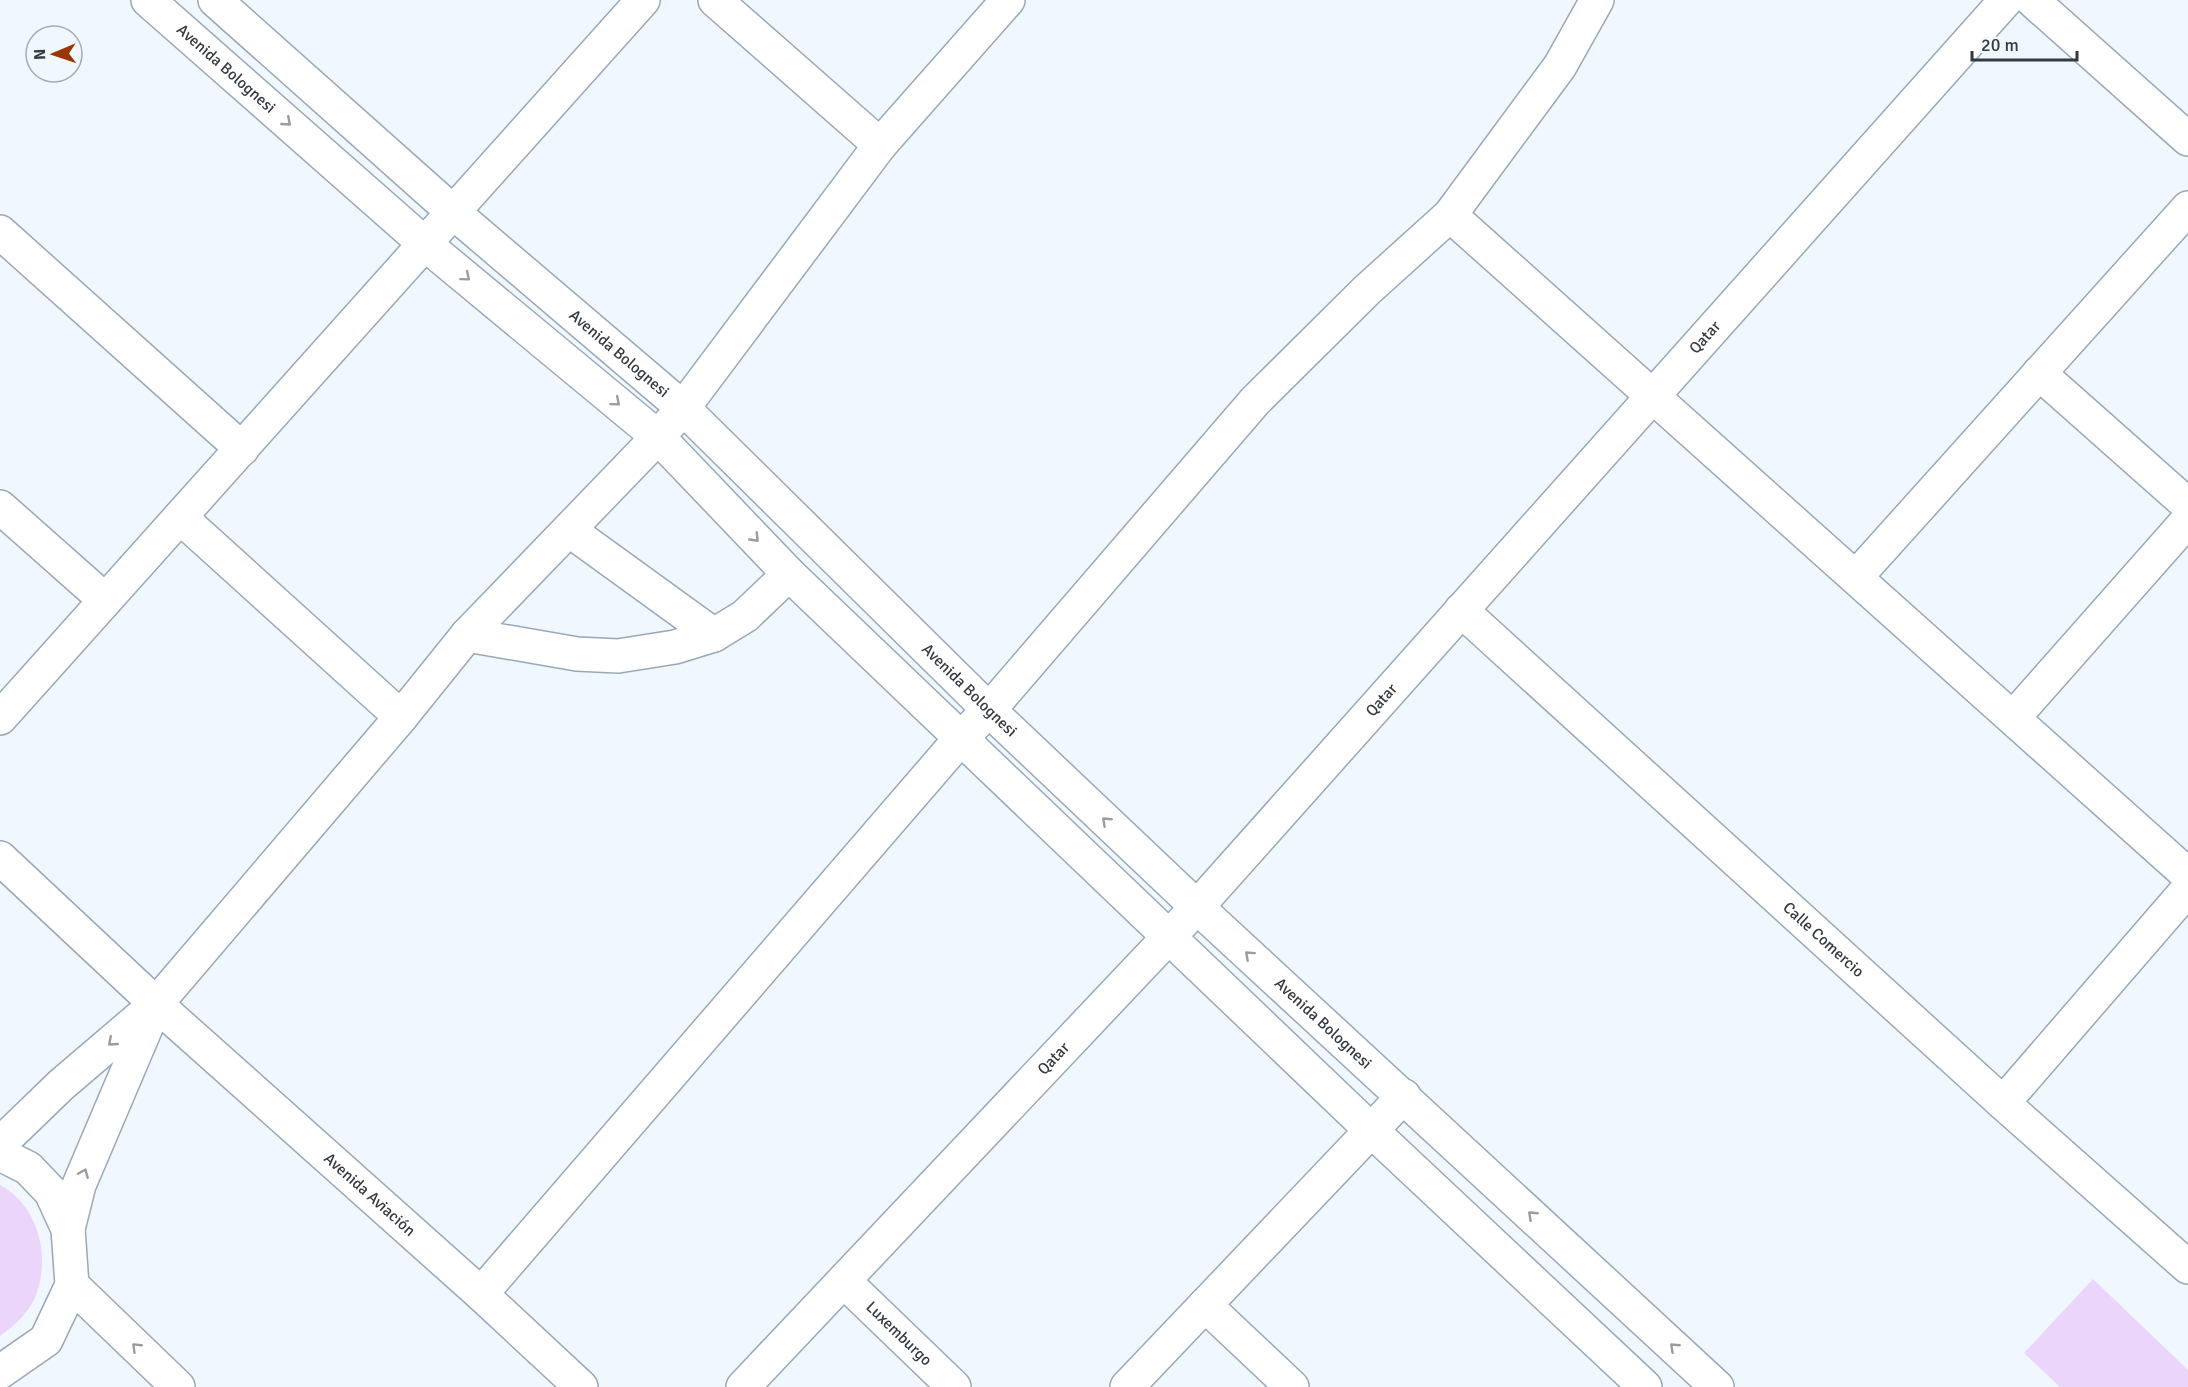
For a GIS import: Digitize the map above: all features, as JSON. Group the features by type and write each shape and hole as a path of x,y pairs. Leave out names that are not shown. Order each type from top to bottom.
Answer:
{"street":[{"name":"Avenida Bolognesi","path":"148,0 425,244 658,437 789,574 1371,1130 1645,1387"},
{"name":"Avenida Bolognesi","path":"215,0 453,212 683,408 989,710 1197,907 1717,1387"},
{"path":"0,718 643,0"},
{"path":"715,0 880,145"},
{"path":"0,1144 61,1085 156,1004 401,717 467,635 658,437 683,408 880,145 1008,0"},
{"path":"481,1294 1255,401 1367,290 1450,215 1560,66 1597,0"},
{"name":"Qatar","path":"743,1387 1197,907 2006,0"},
{"path":"2032,0 2188,139"},
{"path":"1856,578 2188,208"},
{"path":"1450,215 2188,874"},
{"path":"1,234 242,448"},
{"path":"2039,374 2188,505"},
{"path":"0,507 105,600"},
{"path":"180,517 401,717"},
{"path":"2013,718 2188,520"},
{"path":"569,530 714,635"},
{"path":"467,635 577,654 618,656 675,647 714,635 744,616 789,574"},
{"name":"Calle Comercio","path":"1461,610 2003,1103 2188,1267"},
{"name":"Avenida Aviación","path":"0,858 156,1004 481,1294 581,1387"},
{"path":"2003,1103 2188,890"},
{"path":"0,1372 46,1340 72,1285 68,1229 79,1185 156,1004"},
{"path":"1127,1387 1404,1096"},
{"path":"0,1154 28,1168 51,1192 68,1229"},
{"name":"Luxemburgo","path":"844,1281 954,1387"},
{"path":"72,1285 178,1387"},
{"path":"1205,1305 1292,1387"},
{"path":"0,1378 10,1387"}],"shaded area":[{"path":"0,1185 24,1205 32,1218 38,1233 42,1264 36,1295 30,1307 0,1336"},
{"path":"2093,1279 2188,1370 2188,1387 2060,1387 2024,1353"}]}
